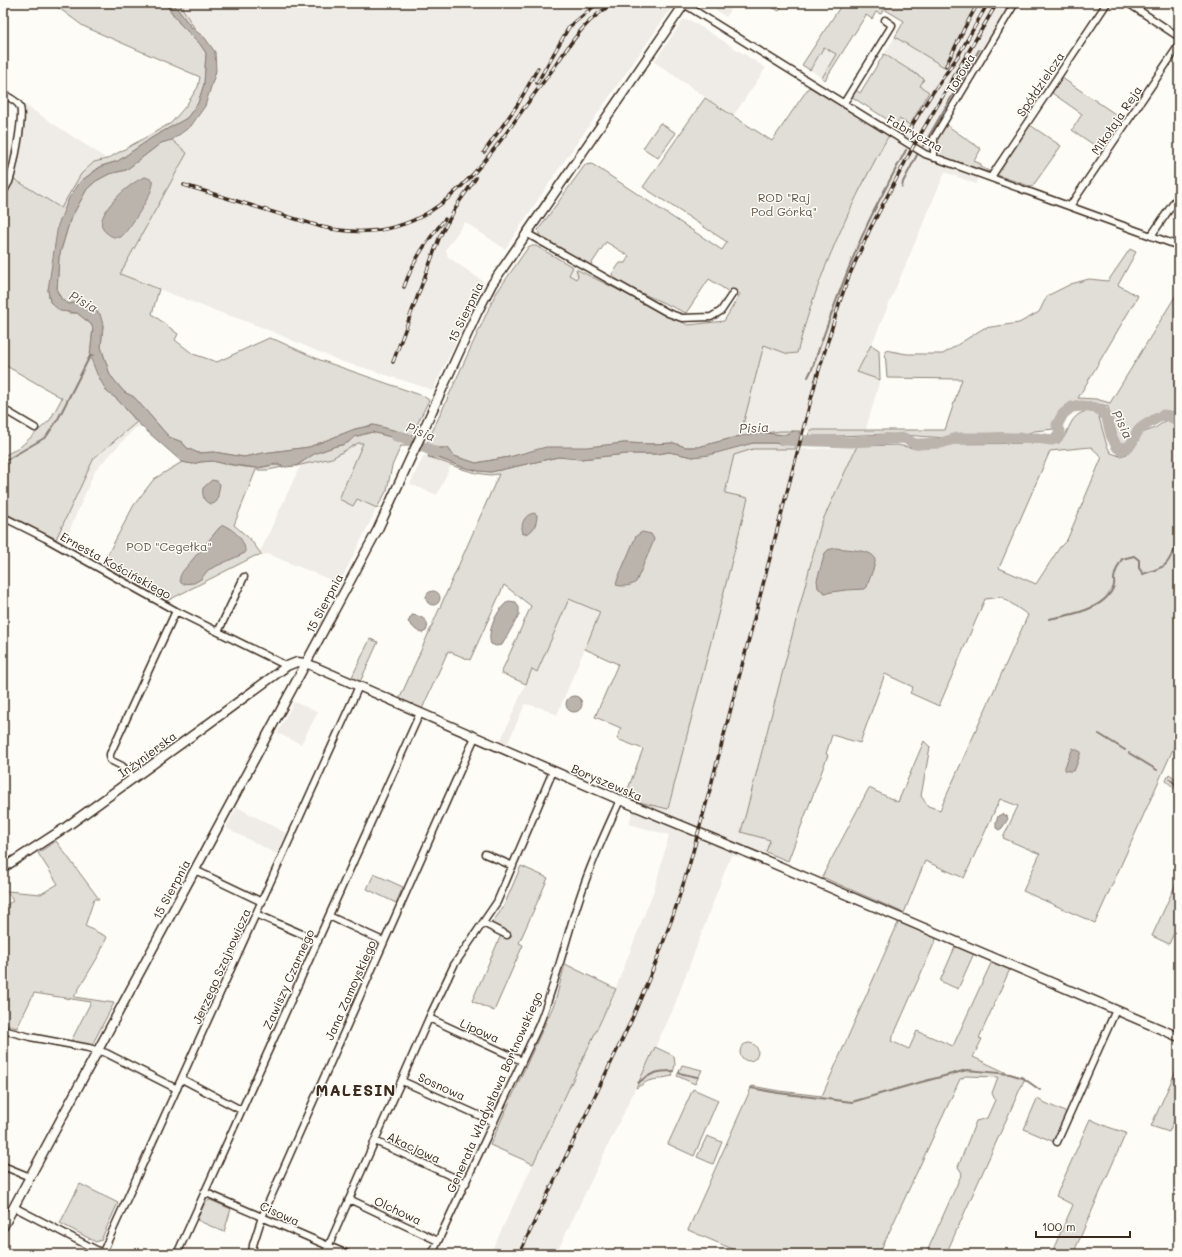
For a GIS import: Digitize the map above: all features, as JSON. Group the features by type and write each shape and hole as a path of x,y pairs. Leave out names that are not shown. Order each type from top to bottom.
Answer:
{"main road":[{"name":"15 Sierpnia","path":"3,1228 378,529 477,313 492,284 685,3"},
{"name":"Inżynierska","path":"3,868 134,778 287,666 297,662 306,663"},
{"name":"Boryszewska","path":"306,663 620,800 1179,1037"}],"street":[{"name":"Fabryczna","path":"685,3 913,147 934,158 991,177 1179,246"},
{"name":"Torowa","path":"934,158 934,138 1015,3"},
{"name":"Spółdzielcza","path":"991,177 1107,3"},
{"path":"1128,3 1179,37"},
{"path":"844,103 891,28 890,24 885,20"},
{"name":"Mikołaja Reja","path":"1070,206 1179,45"},
{"path":"3,94 18,104 21,112 12,172 3,193"},
{"path":"1151,236 1179,195"},
{"path":"526,233 663,310 682,318 711,317 721,311 733,293"},
{"path":"3,409 35,428"},
{"name":"Ernesta Kościńskiego","path":"3,517 45,538 176,611 287,666"},
{"path":"218,632 244,577"},
{"path":"134,778 122,766 110,760 110,754 176,611"},
{"name":"Jerzego Szajnowicza","path":"103,1254 359,686"},
{"name":"Zawiszy Czarnego","path":"177,1254 420,713"},
{"name":"Jana Zamoyskiego","path":"252,1254 253,1245 262,1216 475,737"},
{"path":"325,1254 429,1018 454,965 497,902 554,771"},
{"name":"Generała Władysława Bortnowskiego","path":"432,1254 522,1061 549,998 583,886 620,800"},
{"path":"485,854 513,866"},
{"path":"195,870 262,902"},
{"path":"256,914 318,941"},
{"path":"329,916 384,941"},
{"path":"483,923 507,935"},
{"path":"1057,1142 1116,1010"},
{"name":"Lipowa","path":"429,1018 522,1061"},
{"path":"3,1030 30,1037 98,1050 177,1089"},
{"path":"182,1079 241,1110"},
{"name":"Sosnowa","path":"402,1081 494,1122"},
{"name":"Akacjowa","path":"375,1141 466,1183"},
{"path":"3,1166 30,1177"},
{"name":"Cisowa","path":"204,1192 347,1254"},
{"name":"Olchowa","path":"349,1199 438,1240"},
{"path":"14,1207 103,1254"}],"shaded area":[{"path":"165,3 173,3 191,27 205,38 215,52 216,71 205,106 191,126 172,140 161,143 126,170 109,174 96,181 87,189 70,220 59,257 57,291 62,300 69,304 78,303 89,307 100,314 103,325 101,347 110,375 124,392 134,397 169,437 182,442 187,448 198,453 214,452 244,457 309,447 355,429 374,425 412,435 407,445 391,437 372,432 354,437 349,442 342,445 314,454 296,466 285,467 277,464 257,468 213,461 193,464 182,462 141,426 117,399 107,392 97,374 90,356 93,328 91,324 77,313 60,311 50,302 48,290 58,225 69,198 81,181 102,166 118,161 153,137 187,118 198,103 204,84 206,53 200,44 180,24"},
{"path":"179,3 675,3 556,173 505,249 465,222 446,249 448,257 484,282 433,390 342,362 271,331 120,274 187,153 172,140 191,126 205,106 205,38 195,29"},
{"path":"720,3 730,3 733,5 726,17 715,10"},
{"path":"977,3 1011,3 935,130 930,151 892,130 899,119 910,125 929,92 919,86 924,79 884,54 895,37 944,66"},
{"path":"683,20 690,20 766,68 733,116 654,62"},
{"path":"824,47 836,54 822,78 810,70"},
{"path":"25,105 107,159 94,162 81,174 61,208 14,179"},
{"path":"889,135 905,147 924,157 978,176 976,184 945,172 875,337 857,372 880,380 866,429 780,431 740,436 764,345 788,354 797,353 814,299 836,241 870,169"},
{"path":"145,177 153,182 150,194 140,211 121,237 110,235 102,227 102,219 106,211 121,193 138,180"},
{"path":"573,267 576,269 578,276 576,279 569,275"},
{"path":"137,422 141,426 134,429 95,471 64,543 56,539 94,458"},
{"path":"794,431 800,431 796,445 753,443 709,455 693,457 669,452 658,454 626,454 581,459 558,457 491,472 462,467 434,456 432,458 428,457 429,454 423,452 427,443 437,448 448,448 454,456 476,463 509,457 546,447 587,447 624,443 674,443 685,447 698,447 740,436 765,433 784,435"},
{"path":"358,443 363,443 357,499 377,508 342,578 340,578 338,583 268,554 262,555 260,552 301,464 332,458"},
{"path":"857,446 821,524 741,831 770,840 765,856 702,829 695,828 763,863 762,866 731,855 672,1012 556,1254 490,1254 610,1003 655,887 669,835 629,824 635,801 668,809 748,498 725,493 734,454 753,449 814,449"},
{"path":"424,455 451,465 437,495 410,484"},
{"path":"212,480 217,481 220,484 217,501 210,504 204,499 203,488"},
{"path":"534,513 537,515 534,528 526,534 523,534 522,527 525,518"},
{"path":"223,525 231,529 241,539 245,548 245,553 208,570 201,579 194,583 182,584 180,578 183,571"},
{"path":"642,532 651,534 654,539 636,582 627,586 616,585 636,536"},
{"path":"835,548 862,551 874,557 874,566 865,589 825,593 818,588 817,580 825,553 828,550"},
{"path":"430,591 436,591 440,595 440,601 436,605 430,605 426,601 426,595"},
{"path":"569,599 600,612 557,715 542,708 525,704 507,745 500,742 532,669 537,671"},
{"path":"509,601 516,602 519,608 519,615 502,645 496,646 491,644 490,633 497,614"},
{"path":"412,615 425,620 427,624 426,631 422,633 416,630 408,622"},
{"path":"571,696 577,696 582,701 580,710 577,712 571,712 566,707 566,701"},
{"path":"294,702 318,712 301,744 277,733"},
{"path":"1073,748 1081,752 1075,769 1073,771 1068,771 1065,770 1065,767"},
{"path":"237,807 286,833 277,854 226,828"},
{"path":"1002,814 1007,816 1008,819 999,830 996,828 996,823 998,816"}],"green space":[{"path":"52,3 165,3 180,24 200,44 206,53 204,84 198,103 187,118 153,137 118,161 101,166 81,181 48,290 50,302 69,313 77,313 91,324 93,328 90,356 107,391 117,399 137,422 94,458 56,539 3,512 3,456 19,448 50,420 62,398 3,364 3,289 6,284 3,282 3,200 14,179 61,208 81,174 94,162 107,159 171,123 185,107 198,87 200,77 83,26"},
{"path":"173,3 179,3 195,29 191,27"},
{"path":"765,3 783,3 779,11"},
{"path":"840,3 977,3 944,67 895,37 904,21 884,9 881,14 876,12 872,19 866,15 825,80 822,78 836,54 824,47 810,70 802,65 842,4"},
{"path":"884,54 924,79 920,86 929,92 910,125 899,119 896,125 852,97 856,90 860,93"},
{"path":"1062,78 1124,120 1103,151 1072,130 1082,114 1052,93"},
{"name":"ROD \"Raj Pod Górką\"","path":"809,87 889,135 857,195 829,258 811,306 797,353 788,354 764,345 740,436 698,447 685,447 674,443 624,443 509,457 476,463 454,456 448,448 437,448 427,443 495,295 529,246 536,246 573,267 569,275 576,279 578,276 576,269 688,325 724,321 740,294 731,289 729,292 709,279 686,313 615,281 612,274 620,263 625,263 629,256 606,242 590,266 540,237 538,230 585,165 592,164 722,250 727,242 643,187 705,98 772,141"},
{"path":"660,123 676,133 658,158 643,148"},
{"path":"945,124 981,149 974,161 981,164 981,167 991,172 937,155 936,151 939,135"},
{"path":"1030,125 1061,146 1032,187 997,175"},
{"path":"171,139 187,153 120,274 159,289 152,314 178,334 175,340 193,354 217,362 269,338 320,360 423,396 429,400 412,435 373,425 355,429 309,447 244,457 214,452 198,453 187,448 182,442 169,437 134,397 124,392 110,375 101,347 103,325 75,302 69,304 62,300 57,291 59,257 70,220 87,189 96,181 109,174 126,170 161,143"},
{"path":"1130,249 1136,252 1118,285 1138,296 1078,398 1096,399 1110,403 1179,290 1179,413 1168,411 1138,425 1132,434 1131,440 1125,443 1120,443 1117,441 1116,431 1108,407 1076,401 1065,406 1053,424 1054,429 1034,431 1026,434 1000,433 956,435 946,438 888,434 808,436 810,430 945,430 962,379 887,378 885,350 907,354 943,354 984,328 1019,323 1039,312 1047,296 1071,284 1089,279 1108,281"},
{"path":"871,345 879,350 880,380 857,372"},
{"path":"1094,411 1098,414 1107,446 1111,453 1120,456 1127,454 1136,444 1142,433 1155,428 1167,420 1179,426 1179,736 1095,923 1023,891 1040,854 1003,838 1018,806 1000,799 964,878 925,861 904,913 822,877 869,788 898,802 924,741 930,747 921,796 928,806 940,810 1028,615 1002,597 985,599 939,706 910,693 913,687 885,674 860,743 832,735 826,754 828,755 788,861 766,852 770,840 741,832 821,524 857,446 897,445 918,449 952,444 1059,443 1065,436 1073,419 1081,413","holes":["1091,447 1102,457 1067,540 1060,547 1036,584 999,568 1050,451"]},
{"path":"794,431 784,435 765,433"},
{"path":"372,432 391,437 407,445 401,446 392,466 387,490 377,508 357,499 353,506 339,499 363,443 358,443 332,458 296,466 314,454 342,445 349,442 354,437"},
{"path":"753,443 796,445 795,449 753,449 734,455 725,493 748,498 668,809 625,797 643,749 617,739 621,728 595,717 618,664 585,649 600,612 569,599 537,672 532,669 526,684 501,673 531,606 504,585 470,660 448,651 422,709 399,700 499,474 490,475 476,473 432,458 433,456 462,467 491,472 558,457 581,459 626,454 658,454 669,452 693,457"},
{"name":"POD \"Cegełka\"","path":"213,461 242,467 258,468 274,465 283,467 268,470 256,470 234,525 250,539 262,555 255,556 165,602 165,600 102,565 134,505 154,479 182,462 193,464"},
{"path":"370,639 378,642 360,682 351,679"},
{"path":"1169,774 1179,781 1177,790 1166,781"},
{"path":"56,841 99,899 94,899 85,926 107,937 99,955 74,997 114,1003 91,1047 70,1043 91,1002 34,993 17,1028 3,1024 3,907 13,901 7,891 41,894 58,884 38,853"},
{"path":"521,866 548,878 519,943 523,945 494,1011 472,1001 501,935 509,938 511,934 491,924 503,908"},
{"path":"374,874 403,887 396,903 367,889"},
{"path":"1179,877 1179,935 1174,933 1169,944 1152,936"},
{"path":"901,922 937,937 891,1041 909,1049 917,1031 953,1046 992,961 1010,969 979,1038 982,1039 973,1057 1007,1073 1025,1078 946,1254 926,1254 962,1173 958,1167 976,1121 987,1118 995,1100 992,1093 998,1077 965,1076 960,1079 879,1254 744,1254 688,1230 752,1086 822,1096 898,923"},
{"path":"956,945 974,953 958,989 940,981"},
{"path":"565,964 616,989 533,1164 490,1145 555,1002"},
{"path":"749,1043 755,1046 758,1052 755,1058 749,1061 743,1058 740,1052 743,1046"},
{"path":"655,1047 674,1056 675,1065 672,1076 648,1081 636,1088"},
{"path":"1179,1064 1179,1109 1169,1132 1151,1126"},
{"path":"682,1065 702,1070 695,1084 677,1076"},
{"path":"693,1089 718,1100 694,1156 668,1144"},
{"path":"1037,1099 1067,1113 1054,1142 1024,1129"},
{"path":"1090,1119 1126,1133 1073,1254 1051,1254 1073,1205 1056,1196"},
{"path":"707,1136 722,1142 713,1164 697,1157"},
{"path":"80,1184 118,1203 101,1240 96,1242 60,1223"},
{"path":"210,1200 231,1209 224,1232 197,1220 205,1202"}],"waterway":[{"path":"923,146 979,50"},
{"path":"808,377 860,241 877,204 906,150"},
{"path":"902,187 903,182 917,155"},
{"path":"3,462 46,437 58,419 90,356 93,355"},
{"name":"Pisia","path":"783,440 851,442 904,438 915,444 941,443 957,438 1037,438 1052,440 1058,437 1060,431 1057,425 1063,414 1072,407 1082,406 1096,408 1103,412 1107,419 1111,435 1117,447 1121,450 1129,446 1140,429 1163,415 1179,421"},
{"name":"Pisia","path":"396,436 437,453"},
{"path":"1049,619 1076,613 1102,602 1114,587 1115,573 1122,559 1134,556 1139,560 1139,568 1143,574 1164,566 1170,559 1175,547 1179,547"},
{"path":"1099,734 1125,750"},
{"path":"1129,753 1157,770"},
{"path":"1170,779 1177,786"},
{"path":"751,1088 778,1093 852,1102 967,1070 1010,1074 1023,1078 1040,1090"},
{"path":"638,1083 654,1073 673,1071"},
{"path":"679,1073 697,1077"}],"railway":[{"path":"537,83 569,27 598,3"},
{"path":"184,185 322,227 353,231 382,230 407,223 430,212 470,178 489,156 578,34 594,17 615,3"},
{"path":"946,66 978,3"},
{"path":"909,130 958,56 988,3"},
{"path":"519,1254 631,1021 656,962 674,913 689,866 709,793 816,380 849,276 870,229 913,147 997,3"},
{"path":"484,152 518,104 538,68"},
{"path":"393,362 440,236 459,202 476,178"},
{"path":"404,287 421,251 445,219"}],"district":[{"name":"MALESIN","path":"356,1089"}]}
